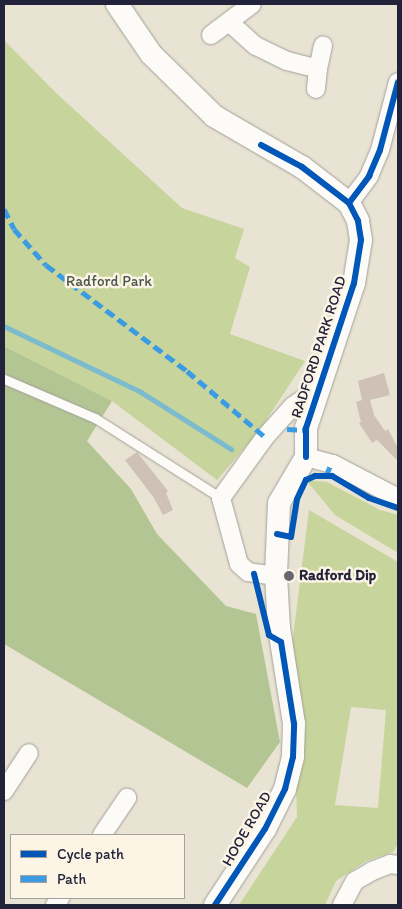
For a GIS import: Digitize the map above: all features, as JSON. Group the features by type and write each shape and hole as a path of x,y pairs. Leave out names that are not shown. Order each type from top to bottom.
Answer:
{"street":[{"name":"RADFORD PARK ROAD","path":"117,4 151,54 214,116 302,167 349,203 358,221 361,240 354,283 316,390 306,428 306,456"},
{"path":"210,35 252,4"},
{"path":"229,22 256,46 295,64 318,69"},
{"path":"316,89 323,46"},
{"path":"349,203 369,176 394,115 398,82"},
{"path":"276,576 248,572 238,564 221,498 266,437 293,406 316,390"},
{"path":"306,456 333,464 398,498"},
{"name":"HOOE ROAD","path":"215,905 265,829 285,788 294,757 294,724 279,628 276,576 279,503 289,481 306,456"},
{"path":"4,791 29,753"},
{"path":"103,834 126,798"},
{"path":"342,905 355,881 390,864 398,865"}],"lane":[{"path":"4,378 95,418 221,498"}],"green space":[{"name":"Radford Park","path":"4,40 55,92 182,208 244,229 235,258 250,267 230,334 305,361 259,431 217,480 112,401 4,346"},
{"path":"4,346 112,401 87,441 131,489 157,534 226,606 256,614 280,742 247,788 4,644"},
{"path":"306,480 327,482 380,510 398,515 398,553 335,515"},
{"path":"309,510 398,562 398,844 393,852 366,861 336,881 325,905 239,905 297,817 292,645","holes":["351,707 386,710 378,808 335,805"]}],"building":[{"path":"384,373 390,395 370,400 374,415 385,431 388,429 398,448 398,461 377,440 372,443 359,423 361,422 356,402 362,400 358,381"},
{"path":"137,452 168,491 166,493 173,510 163,515 154,498 125,460"}],"waterway":[{"path":"4,326 141,392 231,449"}],"marked path":[{"path":"4,209 14,229 46,265 187,371 265,437"},
{"path":"287,429 306,430"},
{"path":"326,476 331,464"}],"cycle path":[{"path":"349,203 369,176 380,150 398,82"},
{"path":"261,145 302,167 349,203 358,221 361,240 354,283 306,428 306,457"},
{"path":"277,534 291,537 297,499 306,480 315,476 332,476 369,498 398,508"},
{"path":"215,905 265,829 285,789 293,757 294,724 281,642 269,635 254,574"}],"place":[{"name":"Radford Dip","path":"289,576"}]}
